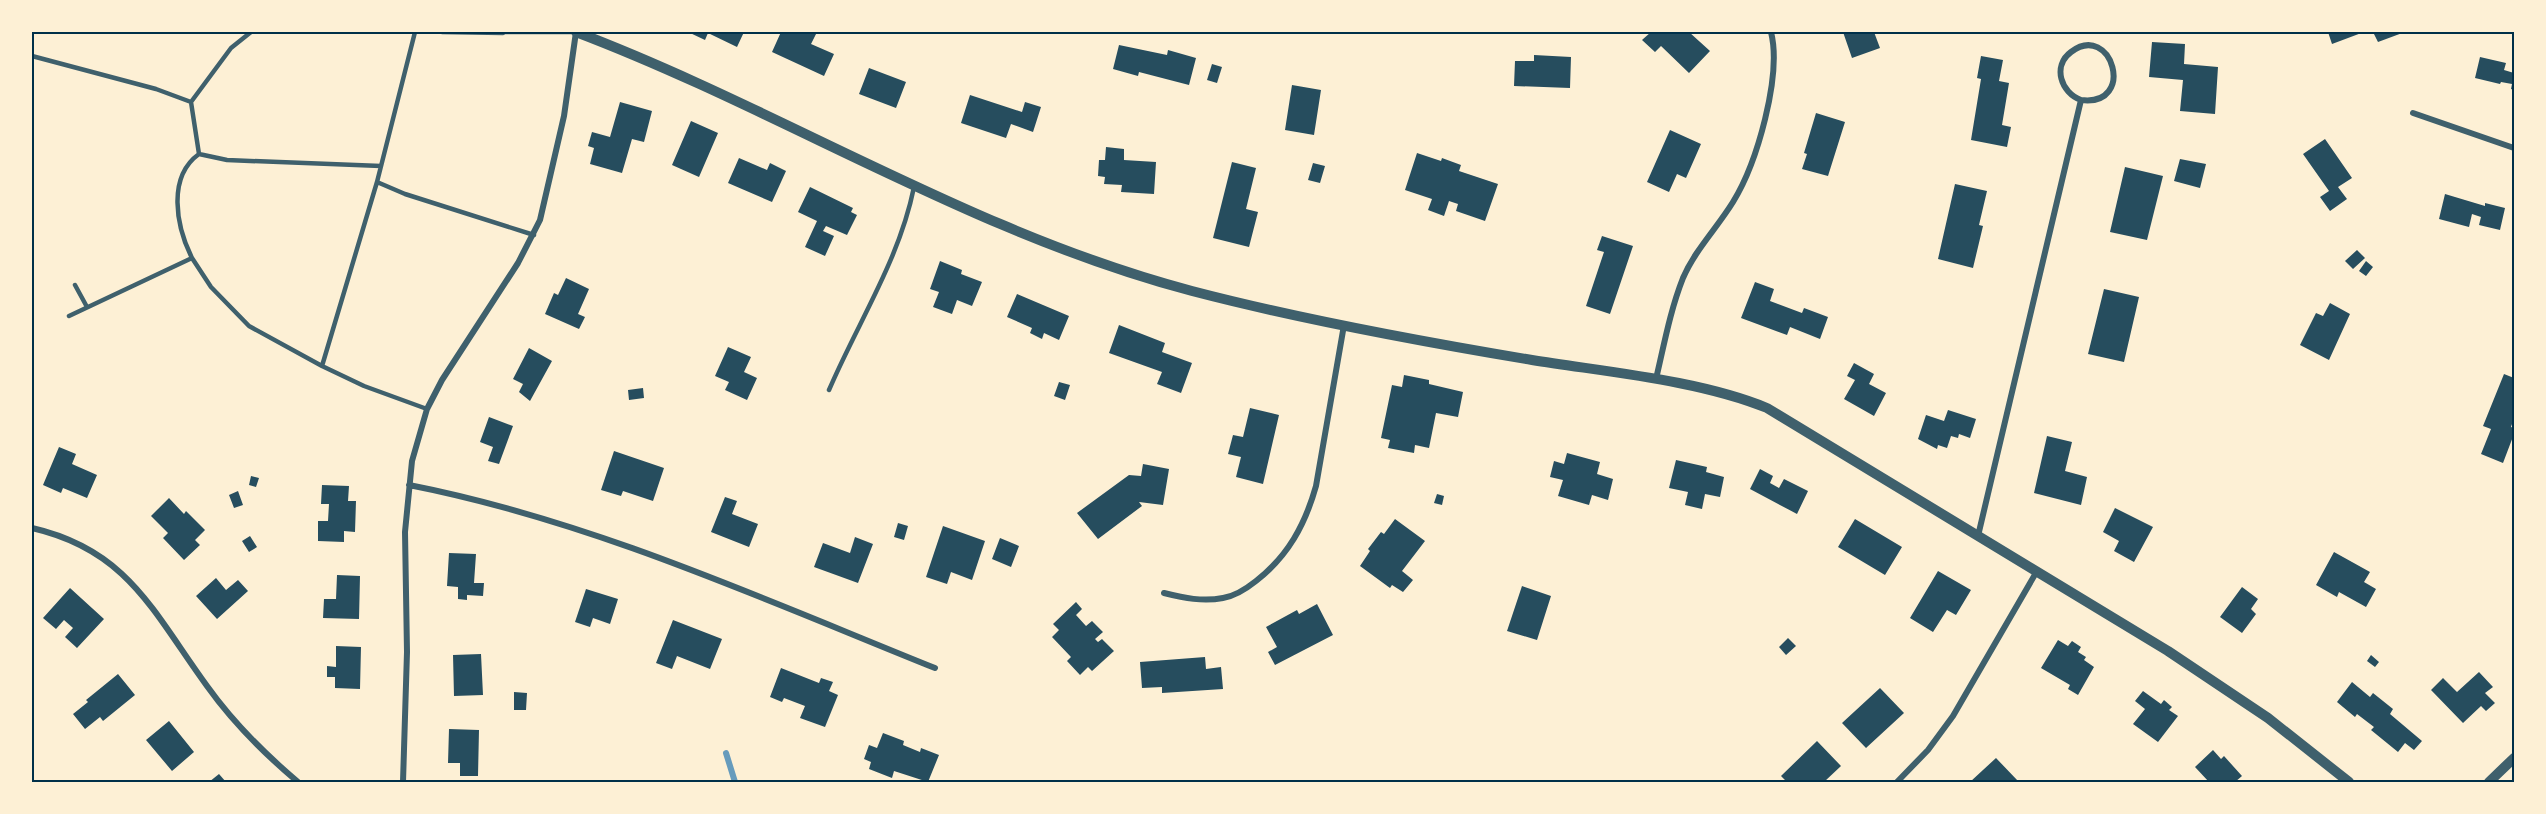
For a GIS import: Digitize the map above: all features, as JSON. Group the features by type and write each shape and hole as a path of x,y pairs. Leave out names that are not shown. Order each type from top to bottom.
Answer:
{"street":[{"path":"403,783 406,652 405,532 409,485 416,447 427,409 456,356 505,284 534,235 552,174 568,93 576,32 601,40 681,76 914,187 1043,243 1145,278 1236,302 1344,325 1656,380 1737,397 1767,408 2149,639 2268,718 2349,783"},
{"path":"1656,380 1671,314 1683,277 1692,260 1735,199 1745,178 1763,124 1774,75 1775,55 1771,32"},
{"path":"2087,46 2099,48 2108,55 2113,65 2113,82 2108,92 2098,98 2082,100 2071,94 2063,85 2061,67 2066,57 2075,49 2087,46"},
{"path":"1978,536 2082,100"},
{"path":"2413,113 2514,148"},
{"path":"1164,593 1200,600 1231,596 1276,564 1295,538 1309,509 1316,486 1344,325"},
{"path":"409,485 476,500 650,553 935,668"},
{"path":"32,528 78,542 102,556 127,578 208,688 246,731 298,783"},
{"path":"1897,783 1928,750 1953,716 2037,571"},
{"path":"2489,783 2514,758"}],"lane":[{"path":"199,154 191,102 231,48 251,32"},
{"path":"322,366 377,182 415,32"},
{"path":"442,32 576,32"},
{"path":"32,56 156,89 191,102"},
{"path":"199,154 226,160 381,166"},
{"path":"199,154 186,167 178,192 179,220 192,258 211,287 249,326 364,386 427,409"},
{"path":"377,182 405,194 534,235"},
{"path":"829,390 889,269 909,214 914,187"},
{"path":"69,316 192,258"},
{"path":"75,285 87,307"}],"building":[{"path":"688,32 744,32 737,47 708,33 705,40"},
{"path":"781,32 817,32 811,44 834,54 824,76 772,52"},
{"path":"1651,32 1689,32 1710,51 1689,73 1661,46 1655,52 1642,40"},
{"path":"1843,32 1874,32 1880,48 1852,58"},
{"path":"2328,32 2364,32 2332,44"},
{"path":"2373,32 2405,32 2378,42"},
{"path":"2152,42 2185,44 2184,64 2218,67 2215,114 2180,111 2183,80 2149,77"},
{"path":"1119,45 1167,55 1168,50 1196,58 1189,85 1139,72 1138,76 1113,69"},
{"path":"1534,55 1571,57 1570,88 1514,86 1515,61 1534,61"},
{"path":"1981,56 2003,60 1999,81 2009,83 2002,125 2011,127 2007,147 1971,140 1981,79 1977,78"},
{"path":"2480,57 2506,63 2504,70 2514,73 2514,90 2511,89 2512,84 2501,82 2500,84 2475,78"},
{"path":"1212,64 1222,67 1217,83 1207,80"},
{"path":"869,68 906,82 896,108 859,94"},
{"path":"1292,85 1321,90 1314,135 1285,130"},
{"path":"970,95 1022,112 1025,102 1041,107 1033,132 1011,124 1006,138 961,123"},
{"path":"620,102 652,111 644,142 632,139 622,173 590,164 594,148 588,146 592,132 610,137"},
{"path":"1816,113 1845,122 1828,176 1802,169 1807,154 1804,153"},
{"path":"691,121 718,133 699,177 672,165"},
{"path":"1670,130 1701,144 1686,178 1677,174 1669,192 1647,182"},
{"path":"2325,139 2352,178 2338,187 2347,199 2330,211 2320,197 2329,191 2303,154"},
{"path":"1106,147 1124,149 1124,160 1156,162 1154,194 1121,192 1122,185 1104,184 1105,177 1098,176 1099,160 1105,160"},
{"path":"1417,153 1461,165 1459,171 1498,184 1485,221 1456,211 1458,204 1449,201 1444,216 1428,210 1432,199 1405,190"},
{"path":"739,158 767,170 770,163 786,171 772,202 728,183"},
{"path":"2180,159 2206,164 2200,188 2174,181"},
{"path":"1232,162 1256,168 1246,209 1258,212 1249,247 1213,238"},
{"path":"1313,163 1325,166 1320,183 1308,180"},
{"path":"2125,167 2163,176 2147,240 2110,232"},
{"path":"1955,184 1987,191 1979,225 1983,226 1973,268 1938,259"},
{"path":"810,187 853,208 851,212 857,215 847,235 826,226 823,231 834,236 825,256 805,247 817,221 798,212"},
{"path":"2445,194 2485,206 2485,203 2505,208 2500,230 2479,225 2481,217 2472,214 2469,227 2439,219"},
{"path":"1602,236 1633,246 1610,314 1586,306 1604,252 1597,250"},
{"path":"2357,250 2365,258 2353,269 2345,261"},
{"path":"940,261 962,270 961,274 982,282 972,306 957,300 952,314 933,307 939,292 930,289"},
{"path":"2366,261 2373,267 2366,276 2359,271"},
{"path":"566,278 589,289 578,314 585,317 579,329 545,314 554,293 558,295"},
{"path":"1755,282 1774,289 1770,301 1802,313 1804,308 1828,317 1820,339 1790,327 1787,335 1741,318"},
{"path":"2104,289 2139,297 2124,362 2088,354"},
{"path":"1017,294 1069,316 1059,340 1044,333 1042,339 1030,333 1032,328 1007,317"},
{"path":"2330,303 2350,314 2329,360 2300,345 2316,313 2323,316"},
{"path":"1119,325 1165,343 1162,352 1192,363 1181,393 1157,384 1162,372 1109,353"},
{"path":"728,347 751,357 744,372 757,378 747,400 725,390 729,382 715,376"},
{"path":"529,348 552,361 530,401 519,392 523,384 513,379"},
{"path":"1854,363 1874,374 1869,384 1886,393 1874,416 1844,399 1855,380 1847,376"},
{"path":"2504,374 2514,378 2514,418 2511,427 2514,428 2514,434 2503,463 2481,454 2491,429 2483,426"},
{"path":"1404,375 1429,380 1429,384 1463,392 1458,417 1436,413 1429,448 1415,445 1414,453 1388,448 1390,440 1381,438 1392,385 1402,387"},
{"path":"1059,382 1070,385 1065,400 1054,396"},
{"path":"643,388 644,398 629,400 628,390"},
{"path":"1250,408 1279,415 1263,484 1236,477 1241,457 1228,454 1233,435 1243,437"},
{"path":"1948,410 1976,419 1970,438 1959,434 1958,438 1951,436 1947,448 1938,445 1937,449 1918,439 1926,415 1944,421"},
{"path":"489,417 513,426 499,464 488,461 493,447 480,442"},
{"path":"2047,436 2072,442 2065,471 2087,477 2081,505 2034,493"},
{"path":"59,447 76,454 72,464 97,475 87,498 63,488 61,493 43,485"},
{"path":"614,451 664,468 653,501 623,491 621,496 601,490"},
{"path":"1567,453 1600,462 1597,474 1613,479 1608,500 1592,495 1589,505 1558,496 1563,480 1550,477 1554,461 1564,464"},
{"path":"1676,460 1707,467 1706,472 1724,477 1720,497 1705,494 1702,509 1685,505 1688,492 1669,488"},
{"path":"1143,464 1169,469 1163,505 1139,502 1142,506 1098,539 1077,513 1129,475 1141,476"},
{"path":"1760,469 1773,476 1770,483 1779,488 1784,479 1808,491 1797,514 1750,489"},
{"path":"251,476 259,478 256,487 249,485"},
{"path":"322,485 349,486 348,501 356,501 355,532 344,531 344,542 318,541 318,521 328,521 329,504 321,504"},
{"path":"238,491 243,505 234,508 229,495"},
{"path":"1437,494 1444,496 1442,505 1434,503"},
{"path":"725,497 737,501 732,514 758,524 749,547 711,532"},
{"path":"169,498 184,514 186,511 205,530 195,540 200,545 184,560 163,538 168,533 151,516"},
{"path":"2115,508 2153,527 2134,562 2114,551 2119,541 2103,532"},
{"path":"1395,519 1425,541 1402,571 1413,580 1403,592 1392,585 1390,588 1360,566 1370,551 1368,549 1381,532 1384,534"},
{"path":"1855,519 1902,547 1885,575 1838,547"},
{"path":"898,523 908,526 904,540 894,537"},
{"path":"943,526 985,541 972,580 951,572 947,584 926,577"},
{"path":"250,536 257,547 249,552 242,541"},
{"path":"855,537 873,544 858,583 814,567 823,543 850,553"},
{"path":"1000,538 1019,546 1011,567 992,559"},
{"path":"2334,552 2370,572 2364,582 2376,589 2366,607 2339,592 2337,597 2316,585"},
{"path":"449,553 476,554 474,583 484,583 483,596 467,595 467,600 458,599 458,587 447,586"},
{"path":"1938,571 1971,590 1956,615 1947,610 1933,632 1910,618"},
{"path":"337,575 360,576 359,619 323,618 324,599 336,599"},
{"path":"216,578 226,590 238,580 248,591 217,619 196,596"},
{"path":"1522,586 1551,596 1537,640 1507,631"},
{"path":"2242,587 2258,599 2251,609 2256,614 2242,633 2220,617"},
{"path":"70,588 104,619 77,648 65,637 73,628 64,620 56,629 43,618"},
{"path":"586,589 618,599 610,624 593,618 590,627 575,622"},
{"path":"1076,602 1082,609 1076,615 1086,626 1092,621 1103,632 1095,639 1098,642 1102,639 1114,651 1092,671 1088,667 1080,675 1067,661 1071,657 1052,637 1059,630 1053,624"},
{"path":"1317,604 1333,635 1275,665 1268,652 1277,647 1266,627 1297,610 1299,614"},
{"path":"673,620 722,639 710,669 677,656 672,669 656,663"},
{"path":"1788,638 1796,646 1786,655 1779,647"},
{"path":"2058,640 2068,646 2072,641 2081,647 2078,652 2086,657 2084,660 2094,667 2078,695 2068,689 2070,685 2041,668"},
{"path":"336,646 361,647 360,689 335,688 335,677 327,677 327,666 336,667"},
{"path":"481,654 483,695 454,696 453,655"},
{"path":"2371,655 2379,662 2375,667 2367,661"},
{"path":"1205,657 1206,669 1221,667 1223,689 1162,693 1162,687 1142,688 1140,662"},
{"path":"781,668 819,683 821,678 833,682 829,691 838,695 825,727 800,718 805,706 784,698 782,702 770,697"},
{"path":"2479,672 2493,687 2485,693 2495,703 2486,711 2481,706 2463,723 2431,690 2443,678 2457,692"},
{"path":"118,674 135,695 103,721 100,717 85,729 73,714 88,702 86,700"},
{"path":"2352,682 2370,697 2373,693 2393,709 2390,714 2422,741 2414,750 2405,743 2398,752 2371,730 2374,727 2357,714 2355,717 2337,702"},
{"path":"1880,688 1904,713 1866,748 1842,723"},
{"path":"2143,691 2161,704 2164,700 2172,707 2169,710 2178,716 2158,742 2133,724 2145,709 2135,701"},
{"path":"514,692 527,693 526,710 514,710"},
{"path":"169,721 194,752 172,771 146,740"},
{"path":"449,729 479,730 478,776 460,776 460,763 448,763"},
{"path":"883,733 904,741 903,745 920,752 921,748 939,755 928,782 894,771 892,778 869,769 871,762 864,759 869,745 877,748"},
{"path":"1817,741 1841,766 1824,782 1787,782 1781,776"},
{"path":"2213,750 2221,759 2224,756 2242,776 2235,782 2209,782 2195,767"},
{"path":"1996,758 2018,781 1970,782"},
{"path":"219,774 226,782 209,782"}],"waterway":[{"path":"726,753 735,782"}]}
